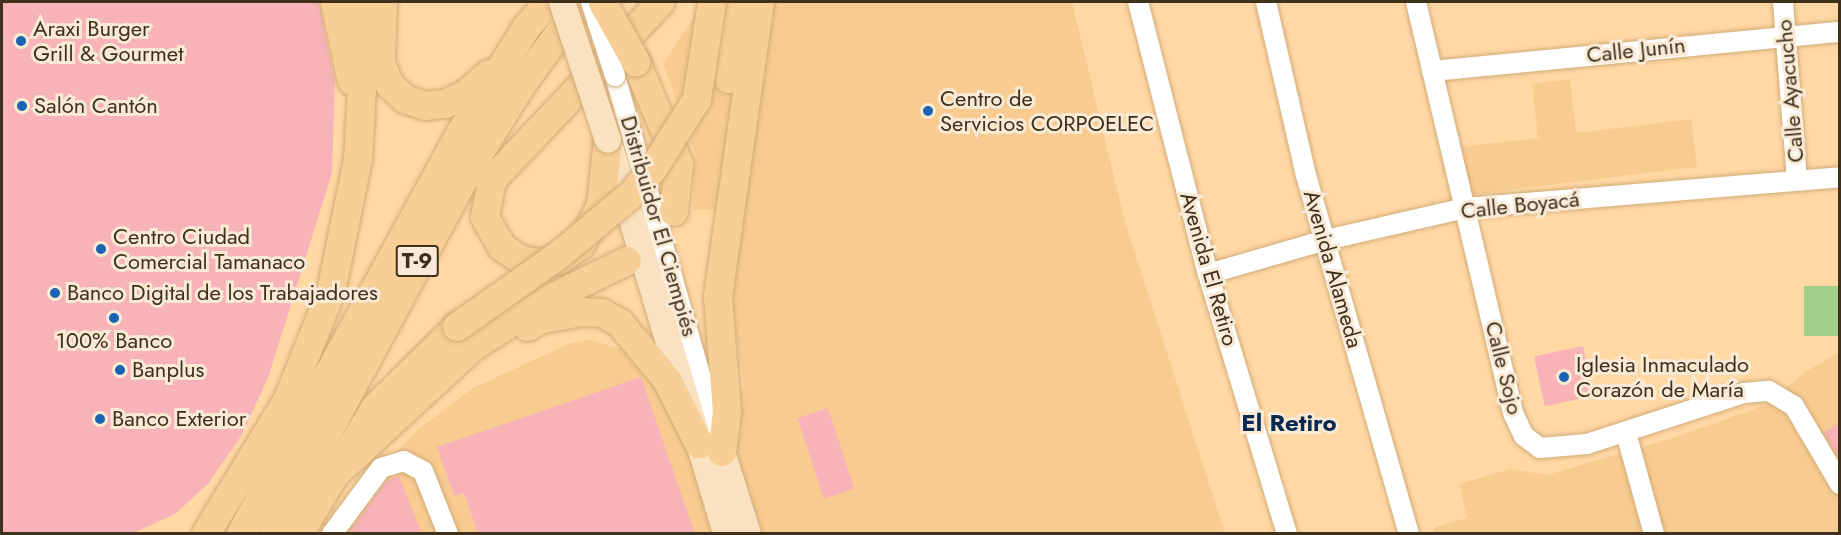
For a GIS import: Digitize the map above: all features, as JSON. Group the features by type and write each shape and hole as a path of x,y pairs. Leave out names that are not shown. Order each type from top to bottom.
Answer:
{"highway":[{"path":"335,2 360,119"},
{"path":"206,534 288,399 311,350 343,244 360,119 365,38 359,2"},
{"path":"383,2 379,54 383,69 400,95 425,106 445,104 471,90 526,28"},
{"name":"T-9","path":"241,534 462,129 526,28 549,2"},
{"name":"T-9","path":"273,534 470,168 523,82 582,2"},
{"path":"603,2 626,69 679,164 674,212"},
{"path":"608,140 602,205 579,247 559,260 536,263 517,258 499,244 485,213 492,180 661,2"},
{"path":"299,534 330,479 375,408 457,327 559,255 632,195 653,169 697,99 712,2"},
{"path":"718,297 711,282 715,188 734,2"},
{"path":"710,448 727,412 718,297 760,2"},
{"path":"330,479 436,382 458,358 544,301 627,261"},
{"path":"436,382 542,319 602,313 620,323 648,353 710,448"}],"main road":[{"name":"Distribuidor El Ciempiés","path":"562,2 710,448"},
{"path":"710,448 726,534"},
{"path":"710,448 748,534"}],"street":[{"name":"Distribuidor El Ciempiés","path":"591,2 626,69 710,448"},
{"name":"Avenida El Retiro","path":"1138,2 1208,274 1287,534"},
{"name":"Avenida Alameda","path":"1266,2 1326,240 1408,534"},
{"name":"Calle Sojo","path":"1416,2 1514,416 1524,436 1540,448 1558,449 1626,433 1744,393 1769,392 1794,406 1839,484"},
{"name":"Calle Ayacucho","path":"1783,2 1797,180"},
{"name":"Calle Junín","path":"1432,70 1786,35 1839,32"},
{"name":"Calle Boyacá","path":"1208,274 1326,240 1466,208 1839,177"},
{"path":"1626,433 1654,534"},
{"path":"332,534 381,468 404,461 423,471 448,534"}],"shaded area":[{"path":"704,2 1072,2 1125,222 1225,533 332,534 365,486 417,430 473,388 571,343 590,340 631,352 645,362 675,421 745,388 731,304 734,210 693,210 695,153 663,64"},
{"path":"1570,79 1576,133 1691,119 1697,167 1467,195 1461,147 1538,138 1532,84"},
{"path":"1839,352 1839,533 1435,534 1433,528 1467,518 1459,484 1511,469 1547,475 1667,440 1766,405 1805,372"}],"green space":[{"path":"1804,286 1839,286 1839,336 1804,336"}],"building":[{"path":"2,2 319,2 335,82 332,173 268,378 241,436 208,484 175,514 131,534 2,534"},
{"name":"Iglesia Inmaculado Corazón de María","path":"1583,346 1594,396 1545,406 1534,356"},
{"path":"641,377 695,534 478,534 464,493 454,496 437,447"},
{"path":"828,408 854,489 824,499 798,418"},
{"path":"1839,423 1839,460 1824,433"},
{"path":"399,476 422,534 347,534 387,480"}],"place":[{"name":"Araxi Burger Grill & Gourmet","path":"21,41"},
{"name":"Salón Cantón","path":"22,106"},
{"name":"Centro de Servicios CORPOELEC","path":"928,111"},
{"name":"Centro Ciudad Comercial Tamanaco","path":"101,249"},
{"name":"Banco Digital de los Trabajadores","path":"55,293"},
{"name":"100% Banco","path":"114,318"},
{"name":"Banplus","path":"120,370"},
{"name":"Iglesia Inmaculado Corazón de María","path":"1564,377"},
{"name":"Banco Exterior","path":"100,419"}],"district":[{"name":"El Retiro","path":"1289,423"}]}
